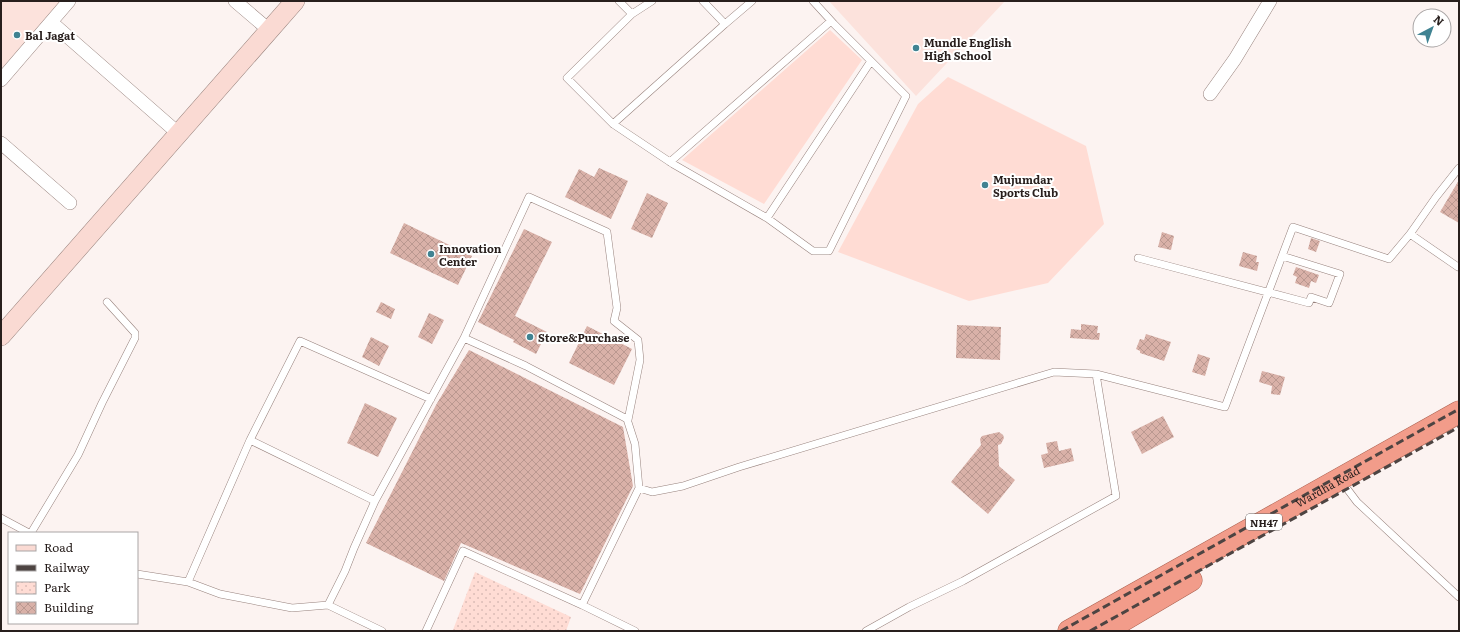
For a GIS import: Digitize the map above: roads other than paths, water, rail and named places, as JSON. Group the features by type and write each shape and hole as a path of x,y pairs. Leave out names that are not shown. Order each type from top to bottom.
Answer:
{"highway":[{"name":"Wardha Road","path":"1069,631 1459,412"},
{"name":"Wardha Road","path":"1105,631 1459,425"}],"main road":[{"path":"265,27 279,1"},
{"path":"1,336 175,130 265,27 295,1"},
{"path":"1,318 24,289 82,229 142,159 160,141 175,130"}],"street":[{"path":"1,80 70,1"},
{"path":"235,1 265,27"},
{"path":"1210,94 1235,59 1270,1"},
{"path":"51,22 175,130"},
{"path":"1,143 70,203"}],"lane":[{"path":"619,1 632,14"},
{"path":"652,1 632,14 567,78 613,124 670,162 767,218 813,251 829,251 906,96 813,1"},
{"path":"703,1 725,24"},
{"path":"613,124 752,1"},
{"path":"670,162 831,21"},
{"path":"767,218 871,61"},
{"path":"639,488 652,492 683,486 746,465 1054,372 1096,374 1225,407 1293,228 1389,259 1410,234 1459,168"},
{"path":"328,605 376,501 464,338 529,197 608,232 617,308 614,322 638,340 640,360 628,420 635,444 639,488 582,605"},
{"path":"1410,234 1458,268 1459,266"},
{"path":"1138,258 1310,304 1311,297 1329,303 1340,274 1282,256"},
{"path":"31,532 78,455 134,338 135,333 107,302"},
{"path":"464,338 526,366 628,420"},
{"path":"188,582 250,440 300,341 431,399"},
{"path":"866,631 909,607 963,580 1116,496 1096,374"},
{"path":"250,440 376,501"},
{"path":"1348,490 1357,502 1459,597"},
{"path":"1,518 28,532"},
{"path":"426,631 463,551 582,605 635,631"},
{"path":"138,574 188,582 220,594 292,608 328,605 382,631"}],"railway":[{"path":"1061,631 1459,409"},
{"path":"1090,631 1459,427"}],"place":[{"name":"Bal Jagat","path":"17,35"},
{"name":"Mundle English High School","path":"916,48"},
{"name":"Mujumdar Sports Club","path":"985,185"},
{"name":"Innovation Center","path":"431,254"},
{"name":"Store&Purchase","path":"530,337"}]}
